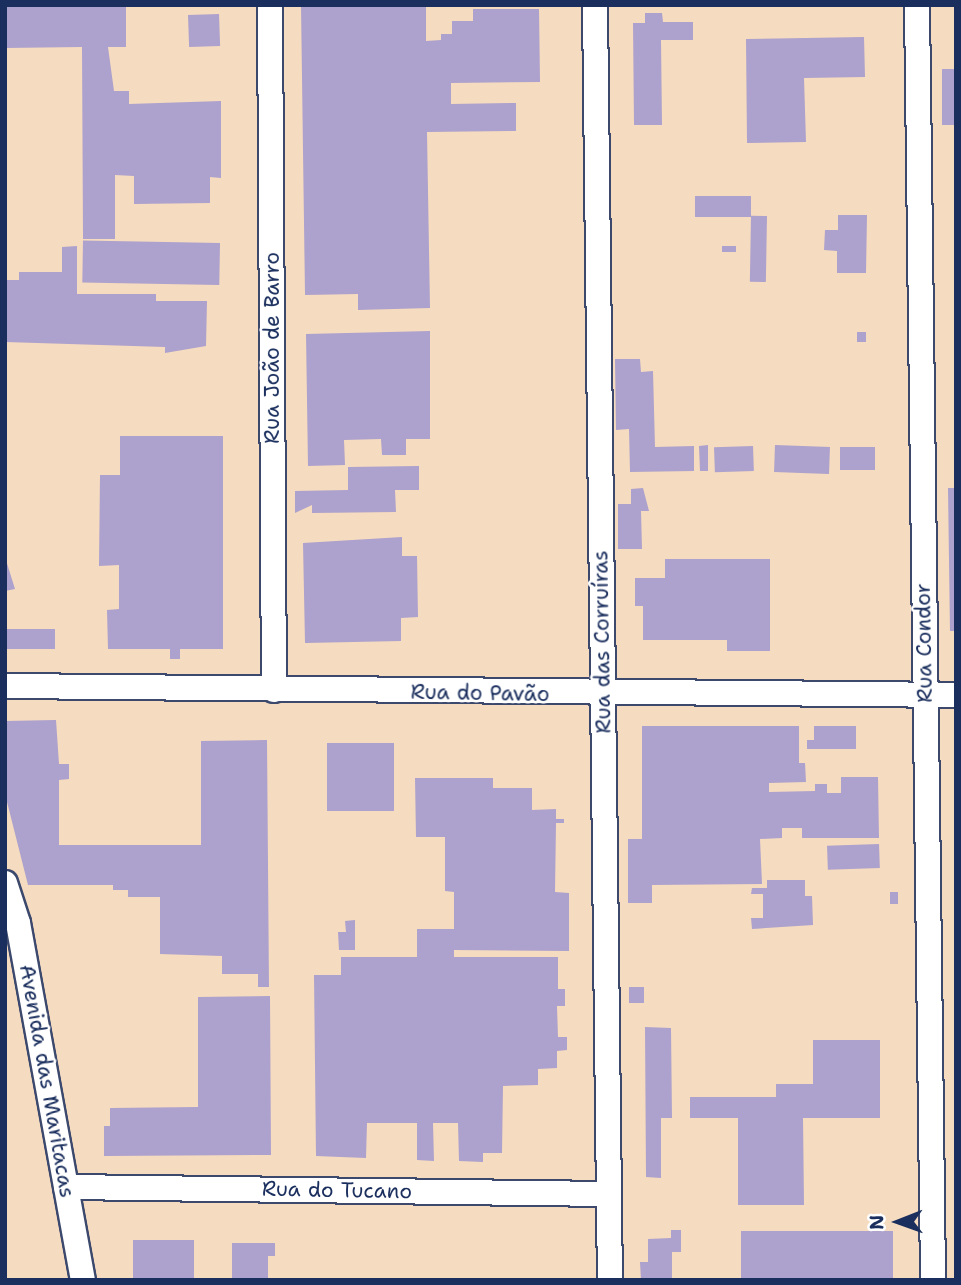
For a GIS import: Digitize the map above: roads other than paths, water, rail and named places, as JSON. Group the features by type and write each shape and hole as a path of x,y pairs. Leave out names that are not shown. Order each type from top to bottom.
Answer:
{"street":[{"name":"Rua João de Barro","path":"270,5 274,690"},
{"name":"Rua das Corruíras","path":"595,5 610,1280"},
{"name":"Rua Condor","path":"917,5 933,1280"},
{"name":"Rua do Pavão","path":"5,686 603,694 956,695"},
{"name":"Avenida das Maritacas","path":"5,883 18,923 83,1280"},
{"name":"Rua do Tucano","path":"66,1187 609,1194"}]}
